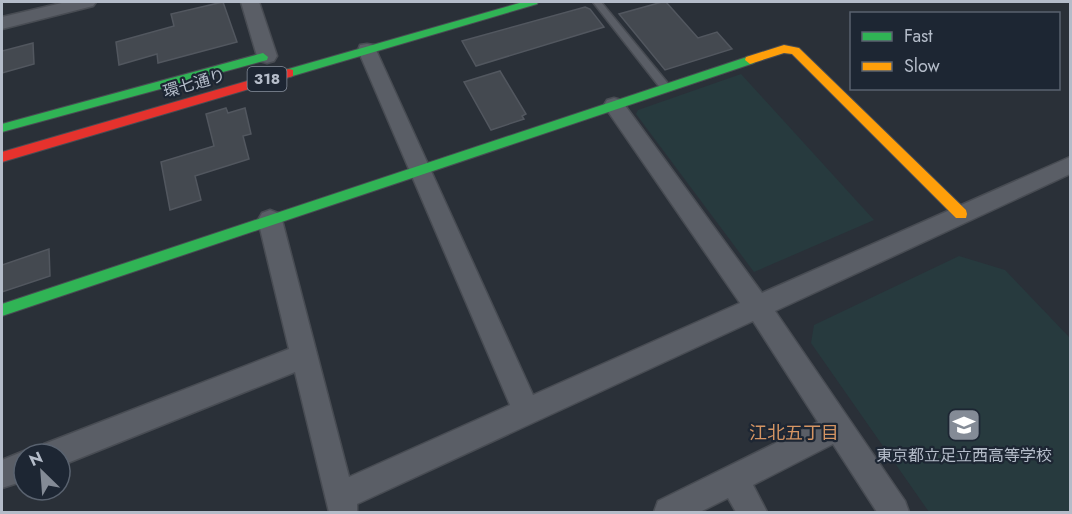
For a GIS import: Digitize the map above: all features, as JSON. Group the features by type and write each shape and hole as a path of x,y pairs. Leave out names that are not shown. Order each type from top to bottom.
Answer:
{"street":[{"path":"2,23 87,2"},
{"path":"250,2 273,55"},
{"name":"環七通り","path":"2,157 533,2"},
{"path":"2,310 784,49 795,51 961,214"},
{"path":"367,50 527,412"},
{"name":"環七通り","path":"2,128 273,55"},
{"path":"614,105 757,306 894,513"},
{"path":"270,220 341,505 527,412 1071,165"},
{"path":"72,447 304,356"},
{"path":"669,513 837,427"},
{"path":"734,479 752,513"}],"lane":[{"path":"597,2 666,88"}],"green space":[{"path":"741,74 874,220 754,272 636,114 638,110"},
{"name":"東京都立足立西高等学校","path":"959,256 1005,270 1070,338 1070,512 929,512 811,343 814,325"}],"building":[{"path":"223,2 237,42 158,63 157,54 119,65 116,42 174,26 171,14"},
{"path":"666,2 698,38 717,32 732,49 665,70 619,14"},
{"path":"585,7 590,9 604,27 476,66 462,41"},
{"path":"33,43 34,64 2,73 2,51"},
{"path":"500,71 526,114 522,116 524,119 491,130 464,82"},
{"path":"226,108 228,113 245,108 251,134 243,136 249,159 195,176 201,200 170,210 161,162 214,146 206,114"},
{"path":"49,249 50,276 2,292 2,265"}],"traffic: fast":[{"path":"289,73 533,2"},
{"path":"2,128 263,57"},
{"path":"2,310 750,60"}],"traffic: slow":[{"path":"750,60 784,49 795,51 961,214"}],"traffic: jam":[{"path":"2,157 289,73"}],"place":[{"name":"東京都立足立西高等学校","path":"964,425"}],"district":[{"name":"江北五丁目","path":"794,433"}]}
